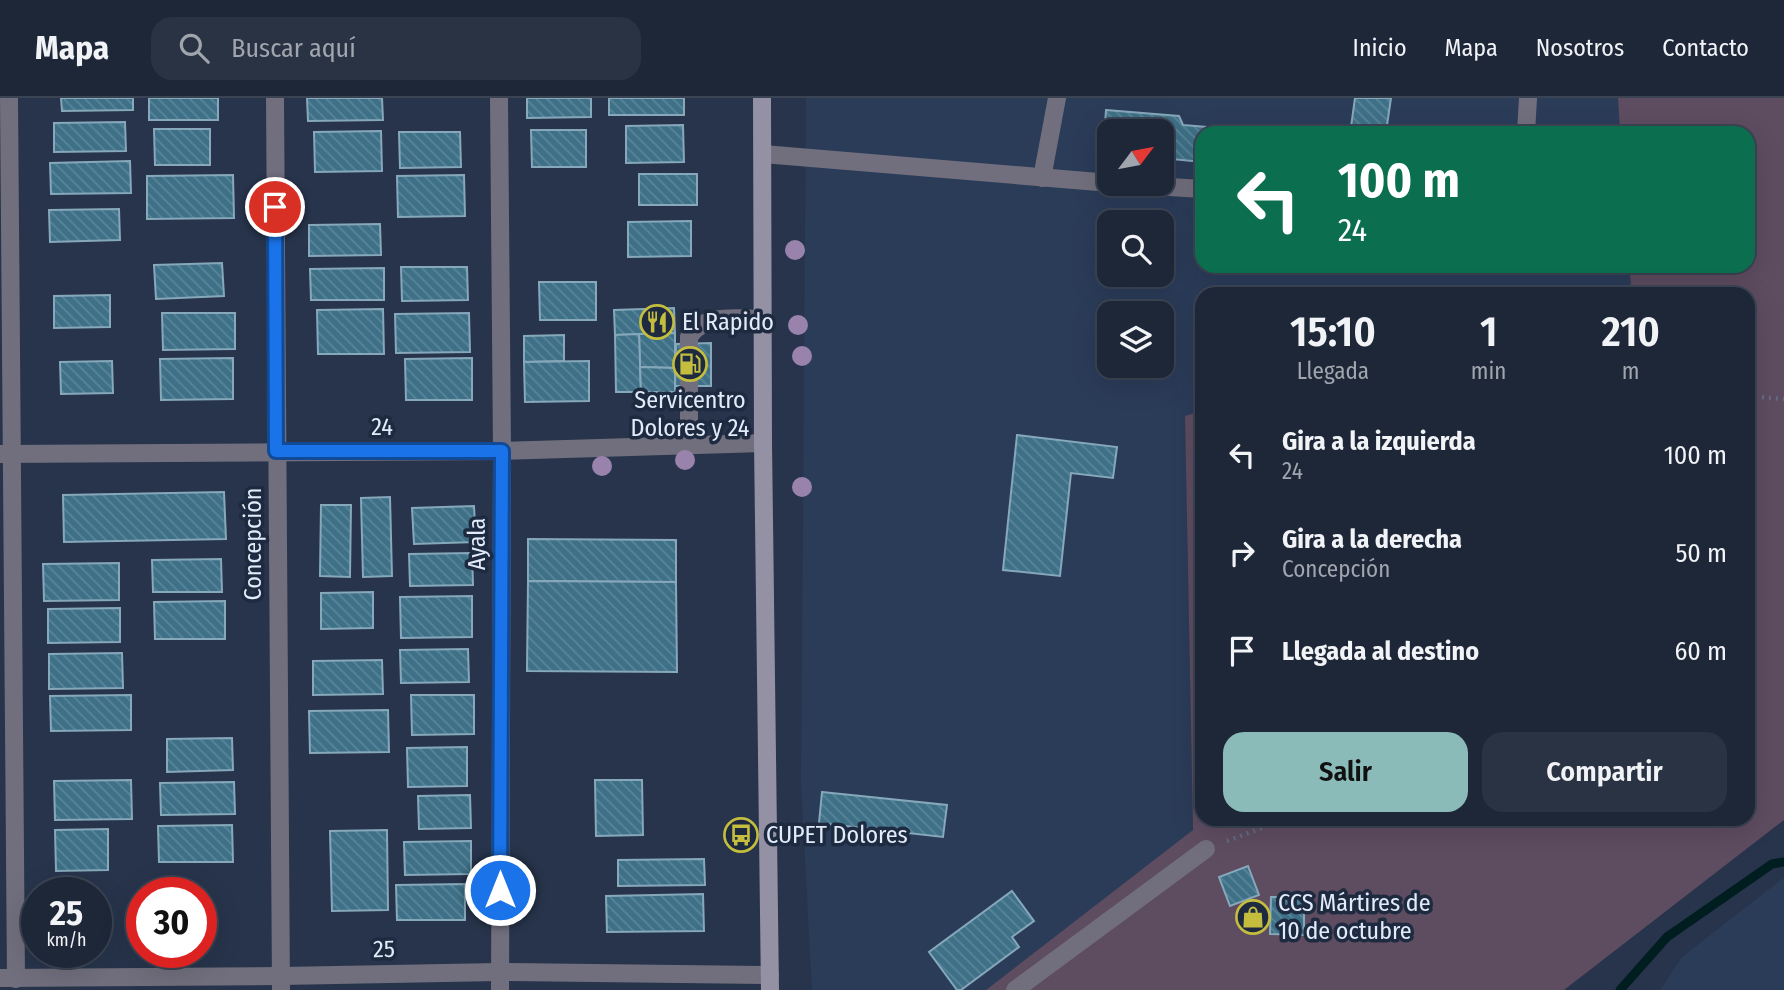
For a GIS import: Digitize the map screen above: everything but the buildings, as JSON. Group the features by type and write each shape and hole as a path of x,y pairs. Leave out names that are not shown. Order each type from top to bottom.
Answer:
{"main road":[{"path":"762,98 763,443 770,983"}],"street":[{"path":"8,979 6,454 9,98"},
{"name":"Concepción","path":"275,98 281,983"},
{"name":"Ayala","path":"499,98 502,451 499,981"},
{"path":"1042,178 1057,98"},
{"path":"1526,126 1528,98"},
{"path":"762,154 1097,182"},
{"path":"1174,188 1195,189"},
{"path":"689,444 689,337 703,323 712,319 763,319"},
{"name":"24","path":"6,454 502,451 763,443"},
{"path":"1016,990 1206,849"},
{"name":"25","path":"8,979 281,983 770,983"}],"path":[{"path":"1755,397 1784,399"},
{"path":"1206,849 1267,826"}],"shaded area":[{"path":"806,98 1618,98 1620,126 1195,126 1195,273 1630,273 1631,287 1195,287 1195,413 1185,417 1193,831 986,990 812,990 801,784"},
{"path":"1618,98 1784,98 1784,820 1564,990 986,990 1193,830 1185,416 1195,413 1195,826 1755,826 1755,287 1631,287 1630,273 1755,273 1755,126 1620,126"},
{"path":"1782,879 1784,990 1660,990 1682,957"}],"waterway":[{"path":"1620,990 1667,937 1772,864 1784,862"}],"place":[{"name":"El Rapido","path":"657,322"},
{"name":"Servicentro Dolores y 24","path":"690,364"},
{"name":"CUPET Dolores","path":"741,835"},
{"name":"CCS Mártires de 10 de octubre","path":"1253,917"}],"route":[{"path":"275,207 276,451 502,451 500,890"}]}
